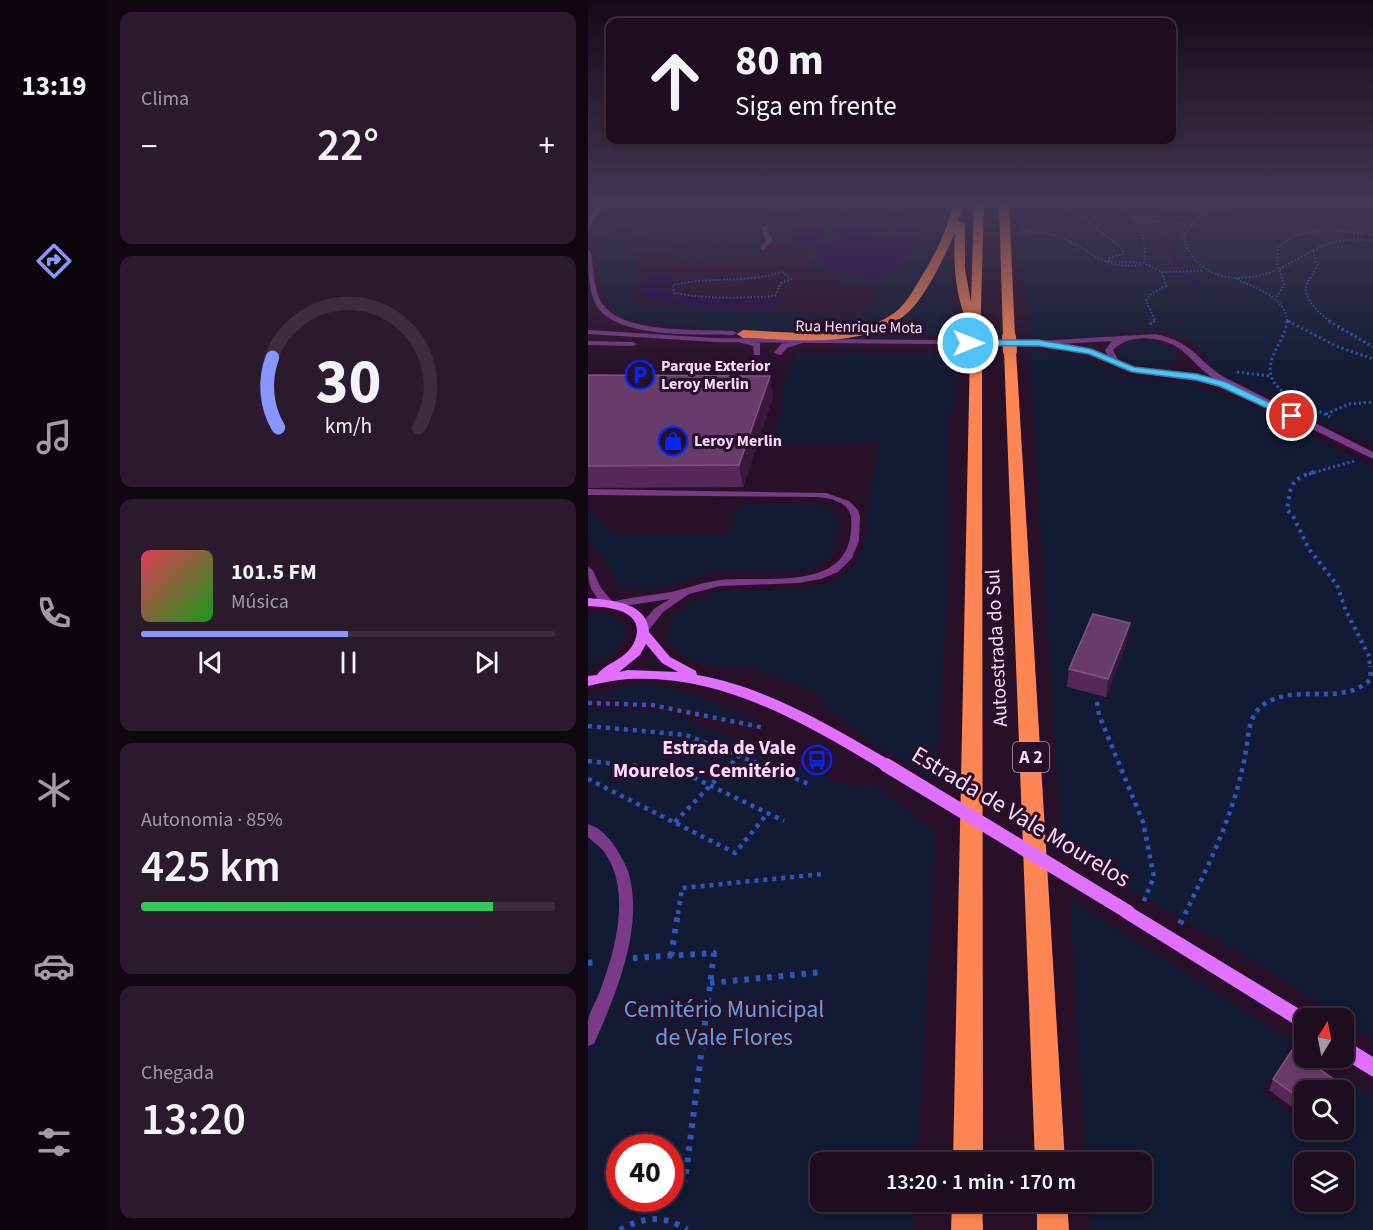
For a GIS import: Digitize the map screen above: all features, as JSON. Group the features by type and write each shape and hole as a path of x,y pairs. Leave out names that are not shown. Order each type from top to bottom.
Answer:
{"highway":[{"path":"742,337 842,333 867,329 895,317 909,304 936,260"},
{"path":"960,260 965,298 976,338"},
{"name":"Autoestrada do Sul","path":"968,1152 978,260"},
{"name":"Autoestrada do Sul","path":"1006,260 1050,1152"},
{"path":"967,1212 967,1230"},
{"path":"1052,1212 1053,1230"}],"main road":[{"path":"588,602 611,603"},
{"name":"Estrada de Vale Mourelos","path":"611,603 630,610 640,618 644,631 666,660 700,679 789,710 820,725 1294,1015"},
{"name":"Estrada de Vale Mourelos","path":"591,680 615,670 631,657 644,631"},
{"name":"Estrada de Vale Mourelos","path":"591,680 636,674 664,674 700,679"},
{"path":"1354,1055 1373,1068"}],"street":[{"path":"590,260 598,303 603,311 612,317 648,327 742,337"},
{"name":"Rua Henrique Mota","path":"588,332 715,340"},
{"path":"617,335 742,337"},
{"name":"Rua Henrique Mota","path":"588,343 676,344 742,337 803,341 1039,343 1130,338 1166,339 1183,346 1212,374 1255,398"},
{"path":"1118,364 1111,357 1109,350 1114,344 1130,338"},
{"name":"Rua Henrique Mota","path":"1039,343 1091,352 1132,370 1149,372"},
{"path":"1149,372 1173,371 1186,365 1190,360 1190,352"},
{"path":"1149,372 1213,381 1255,398 1373,456"},
{"path":"588,571 596,589 611,603"}],"lane":[{"path":"742,337 757,345 757,353"},
{"path":"778,353 784,346 803,341"},
{"path":"588,492 816,494 835,497 852,508 856,521 851,553 827,573 799,581 730,581 687,592 611,603"},
{"path":"644,631 659,610 687,592"},
{"path":"588,829 598,835 617,858 626,893 624,934 613,982 588,1038"}],"path":[{"path":"1096,260 1131,267 1144,263"},
{"path":"1109,260 1144,263 1162,272 1211,272"},
{"path":"1193,260 1202,269 1233,277 1256,276 1279,269 1295,260"},
{"path":"1275,300 1284,285 1277,260"},
{"path":"1318,260 1318,268 1306,287 1308,301 1341,329 1373,347"},
{"path":"782,272 791,279 781,283 775,296 703,298 674,293 673,285 688,279 768,278 782,272"},
{"path":"1144,328 1155,321 1146,300 1152,293 1167,284 1162,272"},
{"path":"1233,277 1275,300 1284,310 1287,320 1284,334 1271,358 1269,376 1273,384 1283,392 1312,405"},
{"path":"1287,320 1336,346 1373,360"},
{"path":"1326,414 1348,404 1373,402"},
{"path":"1180,924 1231,813 1246,758 1251,718 1264,704 1279,696 1299,693 1347,693 1365,688 1371,679 1369,656 1346,611 1337,585 1309,549 1293,516 1287,510 1289,488 1300,476 1347,464 1356,459"},
{"path":"1097,702 1099,715 1143,822 1154,877 1149,895 1131,914"},
{"path":"588,703 652,705 765,728"},
{"path":"588,726 686,735 809,784"},
{"path":"675,822 739,756"},
{"path":"588,761 678,770 784,821"},
{"path":"588,779 735,853 768,813"},
{"path":"671,956 681,888 823,874"},
{"path":"618,960 714,953 685,1181"},
{"path":"711,983 823,972"},
{"path":"620,1230 650,1218 669,1219 687,1230"}],"green space":[{"path":"596,260 635,260 640,278 630,290 632,297 650,305 848,317 869,309 877,292 873,287 840,285 843,278 814,267 813,260 929,260 894,312 871,322 842,328 773,332 644,323 621,316 609,306 606,300"},
{"path":"945,260 950,260 954,300 950,330 930,337 849,337 887,326 905,314"},
{"path":"1022,260 1373,260 1373,446 1221,374 1195,344 1178,335 1142,331 1086,338 1029,337"},
{"path":"1138,340 1160,342 1176,350 1178,357 1165,365 1149,367 1133,363 1120,356 1119,351 1126,343"},
{"path":"950,350 958,369 955,398 947,428 950,552 936,781 881,748 829,710 814,690 741,665 719,668 685,657 675,650 667,635 673,617 691,602 706,596 705,593 771,591 818,585 838,578 854,565 863,547 879,442 770,445 784,405 781,391 796,353 933,354 936,356"},
{"path":"1029,351 1073,354 1089,359 1122,376 1187,382 1238,399 1373,467 1373,1040 1354,1027 1354,1008 1325,1008 1261,965 1062,850"},
{"path":"803,503 828,508 839,519 839,524 838,536 832,553 813,567 800,570 724,571 701,575 651,590 630,589 616,581 603,557 588,543 588,511 617,536 726,536 741,504"},
{"path":"588,613 607,615 617,620 624,629 625,636 614,654 588,668"},
{"path":"640,684 673,689 705,699 765,728 661,705 588,699 588,695"},
{"name":"Cemitério Municipal de Vale Flores","path":"588,707 668,712 848,786 875,784 936,832 918,1152 810,1152 810,1212 914,1212 913,1230 588,1230"},
{"path":"1069,898 1293,1042 1262,1094 1294,1116 1294,1140 1354,1140 1354,1083 1373,1096 1373,1230 1090,1230 1089,1212 1152,1212 1152,1152 1085,1152"},
{"path":"1342,1074 1350,1080 1339,1080"}],"shaded area":[{"path":"902,260 888,274 872,278 861,277 827,266 823,262"},
{"path":"668,273 673,275 666,282 669,293 675,296 666,303 639,294 640,284 643,281 652,276"},
{"path":"682,296 749,302 774,299 777,309 719,309 672,304"}],"building":[{"name":"Leroy Merlin","path":"588,375 770,376 739,465 588,466"},
{"path":"1093,614 1130,623 1108,679 1069,669"},
{"path":"1292,1050 1294,1051 1294,1068 1318,1068 1335,1080 1294,1080 1294,1094 1273,1079"}],"waterway":[{"path":"1176,260 1205,291"}],"place":[{"name":"Parque Exterior Leroy Merlin","path":"640,375"},
{"name":"Leroy Merlin","path":"673,441"},
{"name":"Estrada de Vale Mourelos - Cemitério","path":"817,760"}],"route":[{"path":"968,343 1039,343 1091,352 1132,370 1197,377 1223,384 1292,416"}]}
